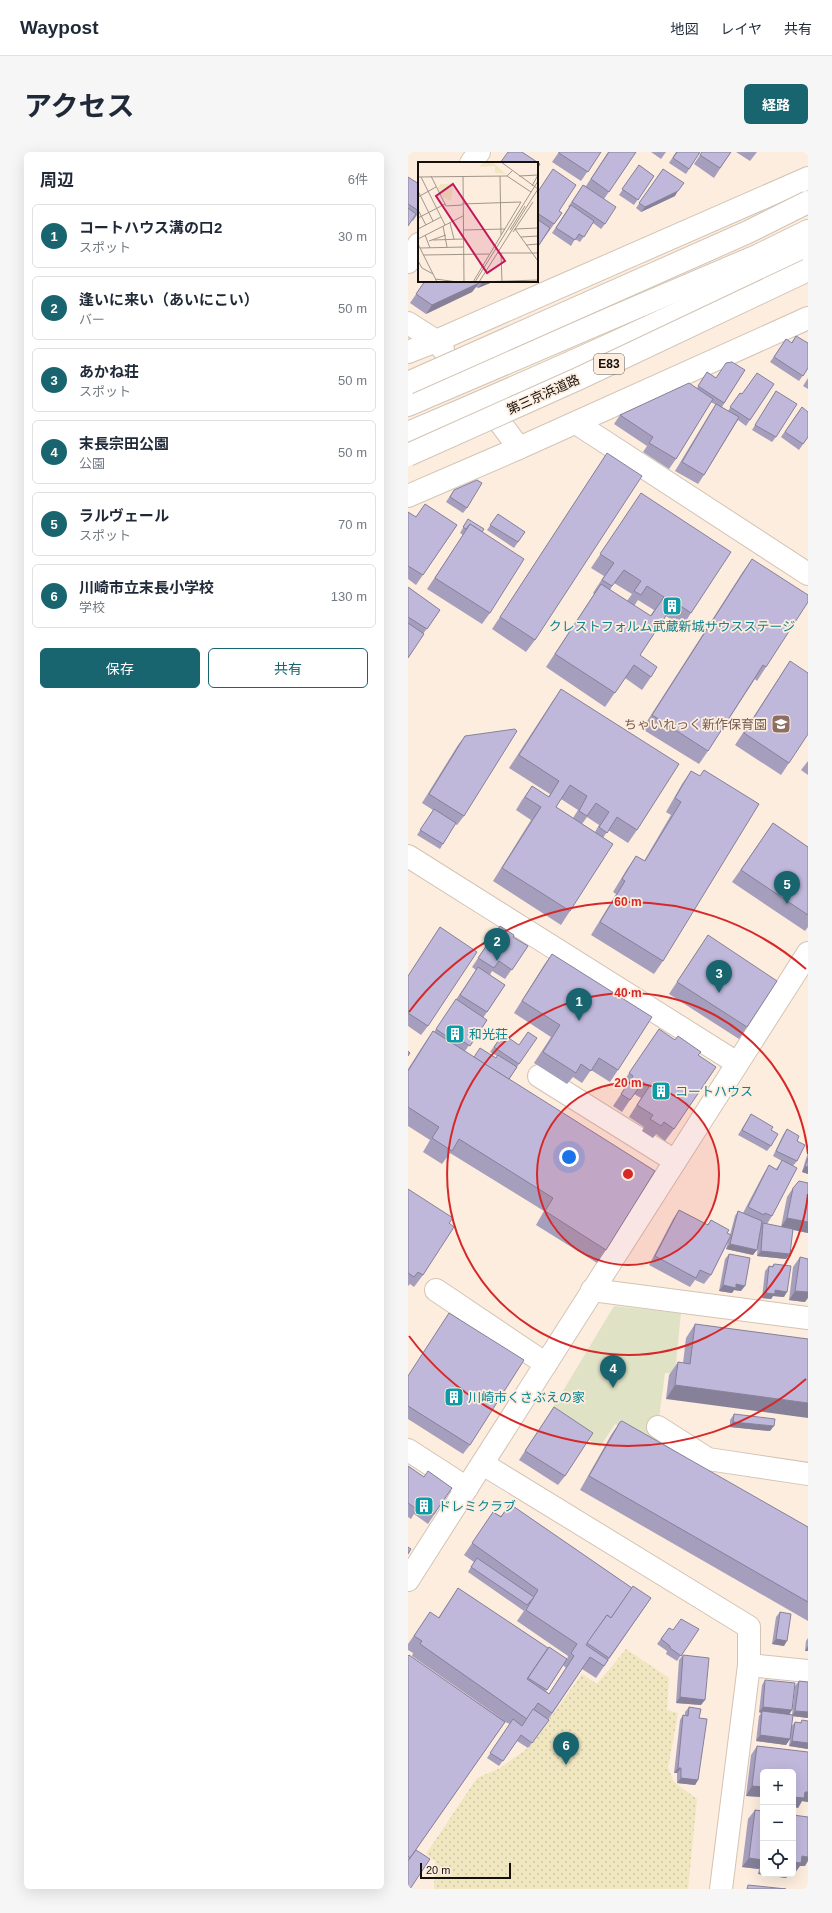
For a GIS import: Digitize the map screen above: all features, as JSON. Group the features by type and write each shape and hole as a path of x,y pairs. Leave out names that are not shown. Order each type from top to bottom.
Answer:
{"main road":[{"path":"472,162 478,152"},
{"path":"408,352 808,178"},
{"path":"408,383 748,232 808,202"},
{"path":"408,405 759,255 808,231"},
{"path":"408,262 418,246"},
{"path":"408,433 484,401 749,280 808,251"},
{"name":"第三京浜道路","path":"408,455 580,378 808,270"},
{"path":"408,496 576,423 808,318"},
{"path":"408,323 436,341 519,448"},
{"path":"576,423 808,574"},
{"path":"408,856 737,1063"},
{"path":"408,1580 808,953"},
{"path":"539,1076 675,1161"},
{"path":"436,1290 546,1364"},
{"path":"592,1290 808,1318"},
{"path":"658,1427 708,1459 808,1474"},
{"path":"408,1450 468,1488"},
{"path":"483,1464 749,1627 750,1665 721,1889"},
{"path":"750,1665 808,1671"}],"sand":[{"path":"626,1649 669,1678 667,1710 678,1713 668,1768 674,1782 697,1799 688,1889 434,1889 435,1861 426,1854 477,1778 500,1768 528,1748 582,1674 597,1684"}],"green space":[{"path":"614,1306 681,1313 675,1373 665,1373 655,1448 615,1424 600,1447 549,1414"}],"building":[{"path":"508,152 522,152 537,162 501,162"},
{"path":"559,152 601,152 588,172"},
{"path":"609,152 636,152 609,192 591,179"},
{"path":"677,152 700,152 689,169 673,158"},
{"path":"702,152 731,152 720,168 700,155"},
{"path":"639,165 654,176 638,200 622,189"},
{"path":"553,169 576,185 559,211 562,213 554,224 538,214 538,192"},
{"path":"663,169 684,183 678,191 645,207 639,203"},
{"path":"408,177 418,183 418,210 408,204"},
{"path":"583,185 616,207 605,224 572,202"},
{"path":"571,205 594,221 584,237 579,234 575,240 556,228"},
{"path":"408,208 416,214 408,226"},
{"path":"538,220 550,228 538,246"},
{"path":"424,282 479,283 432,305 416,294"},
{"path":"796,336 808,343 808,368 803,376 774,357 786,339 792,343"},
{"path":"732,362 745,370 724,403 698,386 707,372 716,378 726,363"},
{"path":"757,373 774,384 750,420 730,407 740,393 742,394"},
{"path":"689,383 713,399 676,459 649,443 653,437 620,415"},
{"path":"776,391 797,404 776,437 755,425"},
{"path":"716,404 739,417 704,475 682,462"},
{"path":"802,407 808,412 808,437 803,444 785,432"},
{"path":"607,453 642,476 535,640 500,617"},
{"path":"477,480 482,483 467,508 450,497 454,490"},
{"name":"クレストフォルム武蔵新城サウスステージ","path":"641,493 731,552 691,613 675,602 640,655 657,667 651,677 634,665 615,693 555,654 601,584 651,616 664,597 647,586 641,595 634,591 641,581 624,570 612,586 602,580 614,563 600,554"},
{"path":"425,504 457,525 423,575 408,566 408,512 416,517"},
{"path":"498,514 525,532 518,542 490,525"},
{"path":"468,519 484,529 482,532 470,524 466,529 463,527"},
{"path":"470,524 524,559 490,613 435,578"},
{"path":"752,559 808,595 808,602 766,667 763,665 708,751 652,715"},
{"path":"408,587 440,610 427,629 408,617"},
{"path":"408,623 424,634 408,658"},
{"path":"790,661 808,673 808,734 789,763 744,733"},
{"path":"561,689 679,764 637,830 617,817 607,833 599,827 609,812 596,803 587,816 579,811 587,796 570,785 556,807 613,844 570,911 502,868 541,807 525,797 532,786 549,797 559,781 519,755"},
{"path":"515,729 517,731 464,816 429,794 465,736"},
{"path":"704,770 759,804 663,961 600,922 625,881 622,879 636,856 645,861 681,802 675,798 691,771 700,776"},
{"path":"434,809 456,823 443,844 420,830"},
{"path":"773,823 808,847 808,915 741,870"},
{"path":"500,926 514,935 513,937 528,946 512,970 499,961 494,968 478,958"},
{"path":"440,927 477,952 428,1026 408,1013 408,976"},
{"path":"708,935 777,981 747,1027 677,982"},
{"path":"552,954 652,1017 618,1070 599,1058 591,1071 581,1064 576,1073 543,1052 560,1025 522,1001"},
{"path":"478,967 505,985 487,1012 460,995"},
{"name":"和光荘","path":"456,999 487,1020 470,1046 452,1034 449,1038 436,1029"},
{"name":"コートハウス","path":"659,1029 675,1040 678,1036 701,1052 698,1055 716,1067 674,1129 664,1122 661,1126 650,1119 653,1115 637,1105 649,1087 643,1082 630,1100 621,1094 633,1076 629,1073"},
{"path":"433,1031 655,1171 606,1250 545,1211 553,1198 459,1139 452,1151 432,1138 439,1127 408,1107 408,1071"},
{"path":"528,1032 537,1038 519,1064 494,1047 503,1034 519,1045"},
{"path":"480,1048 496,1058 498,1055 517,1067 509,1079 474,1057"},
{"path":"751,1114 773,1127 771,1130 778,1134 771,1146 742,1130"},
{"path":"787,1129 799,1136 797,1141 805,1145 797,1161 776,1151"},
{"path":"808,1158 808,1167 805,1166"},
{"path":"782,1160 797,1168 772,1216 765,1213 764,1215 748,1207 769,1165 777,1170"},
{"path":"799,1181 808,1183 808,1222 787,1218 793,1188"},
{"path":"408,1189 453,1218 449,1223 454,1227 423,1275 418,1272 414,1277 408,1273"},
{"path":"679,1210 708,1225 711,1220 729,1230 727,1233 731,1235 711,1275 700,1270 696,1278 655,1256"},
{"path":"738,1211 762,1221 757,1250 730,1244"},
{"path":"763,1223 793,1229 790,1254 761,1251"},
{"path":"729,1254 750,1258 745,1286 736,1284 736,1288 723,1285"},
{"path":"800,1257 808,1259 808,1292 795,1291"},
{"path":"774,1264 791,1266 787,1292 775,1290 775,1294 766,1293 769,1266 773,1267"},
{"name":"川崎市くさぶえの家","path":"449,1313 524,1360 470,1445 408,1406 408,1376"},
{"path":"695,1324 808,1339 808,1403 675,1385 678,1362 690,1364"},
{"path":"554,1407 593,1433 565,1476 525,1451"},
{"path":"734,1414 775,1419 774,1426 733,1422"},
{"path":"622,1421 808,1527 808,1602 589,1476 620,1422"},
{"name":"ドレミクラブ","path":"408,1466 424,1477 428,1471 452,1488 434,1514 421,1505 418,1510 408,1503"},
{"path":"510,1504 632,1588 611,1618 607,1615 586,1645 608,1660 604,1666 590,1657 552,1713 538,1703 527,1719 420,1644 422,1641 414,1636 430,1612 439,1618 458,1588 548,1648 527,1679 549,1694 574,1656 571,1653 577,1644 526,1610 538,1590 472,1543 493,1512 501,1517"},
{"path":"408,1547 411,1549 408,1554"},
{"path":"477,1558 534,1597 527,1605 471,1567"},
{"path":"633,1586 651,1598 609,1658 587,1643 607,1615 611,1618"},
{"path":"780,1612 791,1614 787,1641 776,1639"},
{"path":"681,1619 699,1629 681,1656 661,1639 669,1628 673,1630"},
{"path":"549,1647 567,1659 547,1690 528,1678"},
{"path":"409,1655 505,1722 410,1858 408,1856"},
{"path":"683,1655 709,1658 705,1700 680,1697"},
{"path":"765,1680 795,1683 792,1710 763,1707"},
{"path":"799,1681 808,1682 808,1712 795,1711"},
{"path":"689,1707 701,1709 699,1718 707,1719 698,1780 681,1778 681,1768 678,1768 683,1715 688,1716"},
{"path":"533,1709 549,1720 532,1743 521,1735 503,1761 490,1753 513,1719 522,1726"},
{"path":"762,1711 793,1715 790,1739 760,1735"},
{"path":"802,1720 808,1721 808,1743 792,1741 795,1722 801,1723"},
{"path":"757,1746 808,1752 808,1792 805,1792 804,1798 796,1797 796,1769 760,1769 760,1787 752,1786"},
{"path":"755,1810 760,1811 760,1860 749,1858"},
{"path":"796,1815 808,1817 808,1857 802,1856 801,1863 796,1862"},
{"path":"416,1850 430,1859 410,1889 408,1889 408,1861"},
{"path":"748,1885 786,1889 747,1889"}],"place":[{"name":"クレストフォルム武蔵新城サウスステージ","path":"672,606"},
{"name":"ちゃいれっく新作保育園","path":"781,724"},
{"name":"ラルヴェール","path":"787,904"},
{"name":"逢いに来い（あいにこい）","path":"497,961"},
{"name":"あかね荘","path":"719,993"},
{"name":"コートハウス溝の口2","path":"579,1021"},
{"name":"和光荘","path":"455,1034"},
{"name":"コートハウス","path":"661,1091"},
{"name":"末長宗田公園","path":"613,1388"},
{"name":"川崎市くさぶえの家","path":"454,1397"},
{"name":"ドレミクラブ","path":"424,1506"},
{"name":"川崎市立末長小学校","path":"566,1765"}]}
